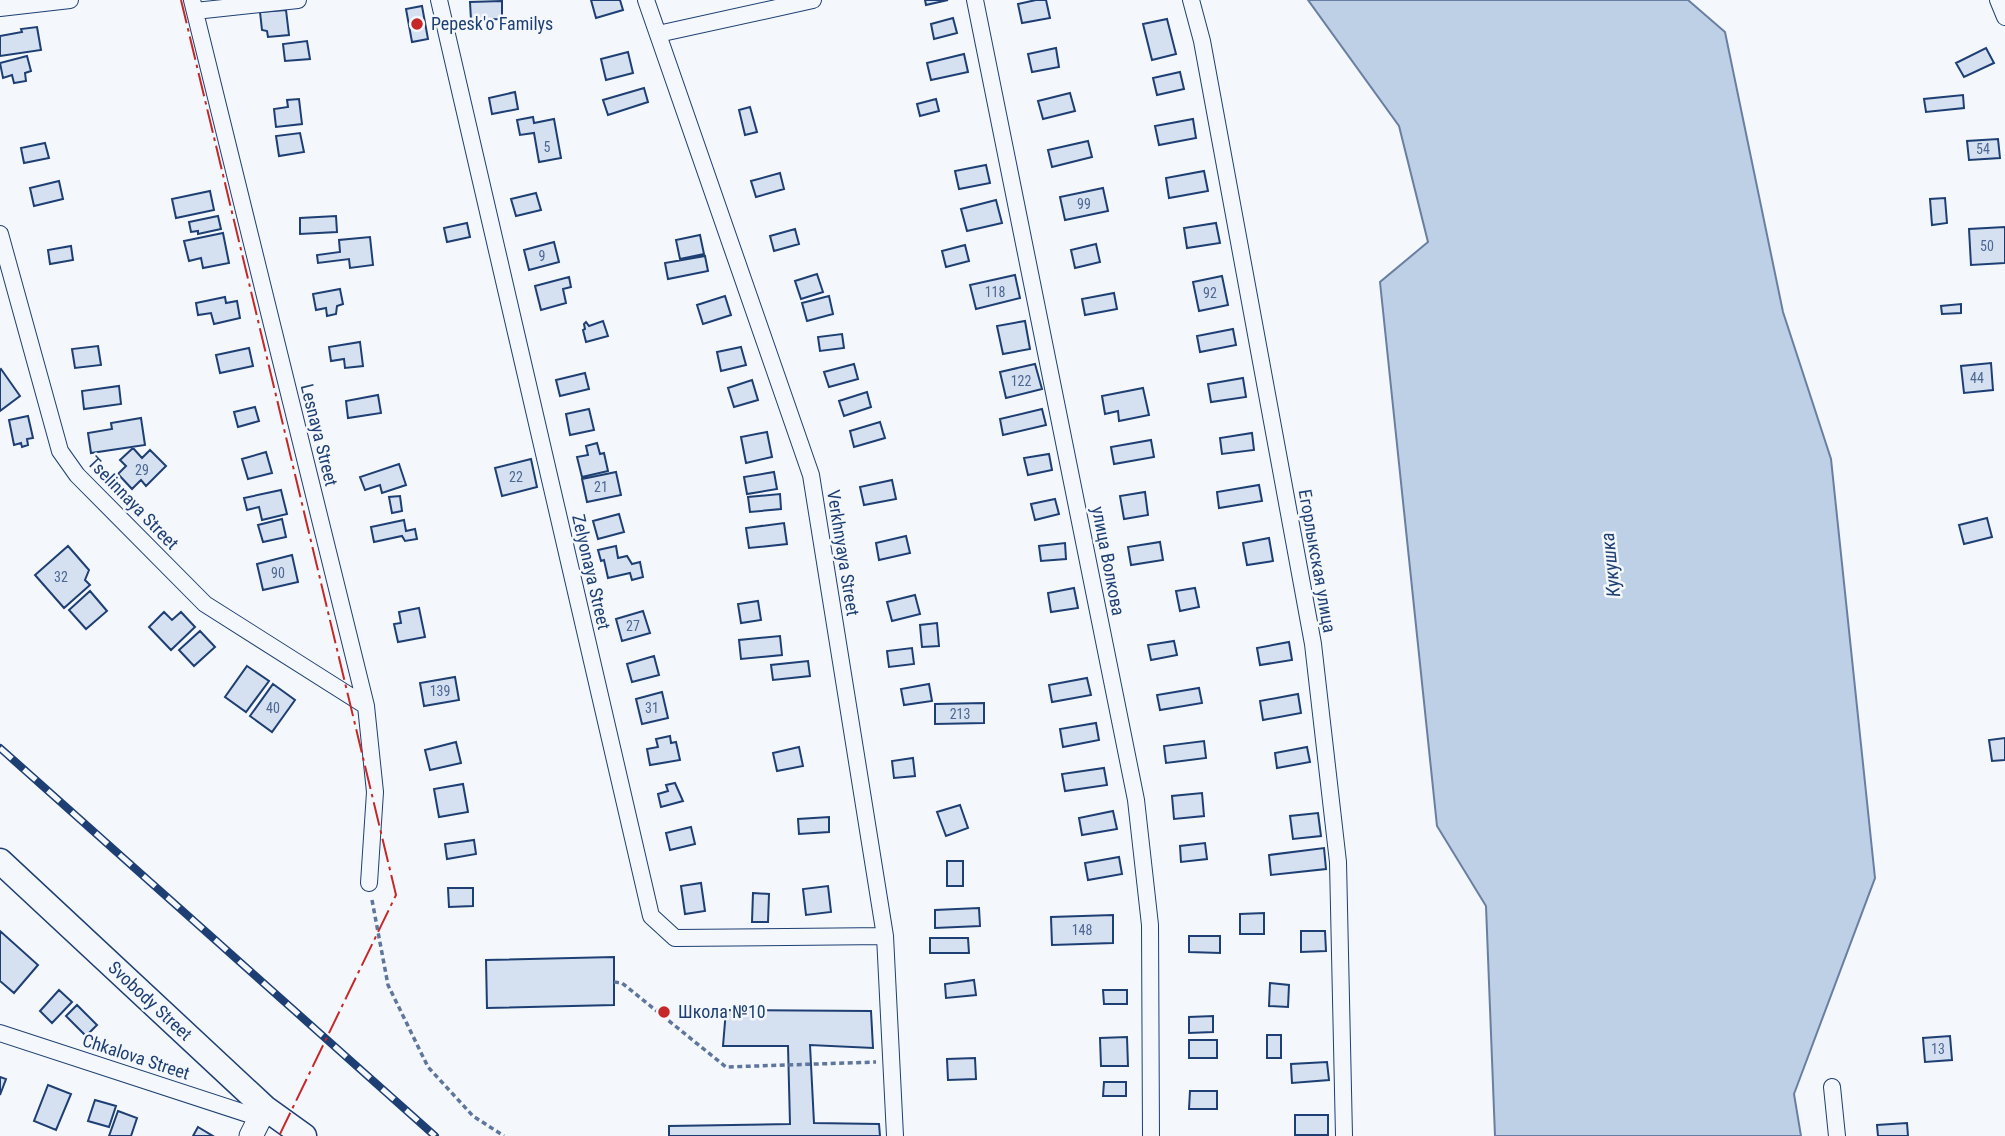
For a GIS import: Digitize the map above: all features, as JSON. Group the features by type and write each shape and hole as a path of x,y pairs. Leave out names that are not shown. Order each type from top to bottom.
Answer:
{"main road":[{"name":"Svobody Street","path":"0,861 259,1121 304,1136"}],"street":[{"path":"0,8 70,0"},
{"path":"194,5 298,0"},
{"name":"Zelyonaya Street","path":"439,0 651,916 674,938 885,936"},
{"name":"Verkhnyaya Street","path":"646,0 811,475 885,936 895,1136"},
{"path":"658,34 813,0"},
{"name":"улица Волкова","path":"975,0 1136,800 1150,925 1151,1136"},
{"name":"Егорлыкская улица","path":"1191,0 1202,41 1313,644 1338,862 1344,1136"},
{"path":"1998,0 2005,17"},
{"name":"Lesnaya Street","path":"194,5 366,706 375,792 369,883"},
{"name":"Tselinnaya Street","path":"0,234 60,451 77,475 205,604 366,706"},
{"name":"Chkalova Street","path":"0,1033 259,1121"},
{"path":"1832,1087 1837,1136"}],"path":[{"path":"369,883 388,985 428,1067 473,1116 504,1136"},
{"path":"614,982 622,983 726,1066 891,1061"}],"water":[{"name":"Кукушка","path":"1308,0 1688,0 1725,32 1783,312 1831,459 1875,878 1794,1094 1801,1136 1495,1136 1486,906 1437,826 1380,282 1428,242 1399,126"}],"building":[{"path":"591,0 620,0 623,10 596,18"},
{"path":"925,0 948,0 926,5"},
{"path":"1046,0 1050,18 1022,23 1018,4"},
{"path":"502,1 502,19 471,20 470,2"},
{"name":"Pepesk'o Familys","path":"422,6 428,39 412,42 406,9"},
{"path":"286,10 289,35 268,37 267,31 262,30 260,12"},
{"path":"953,18 957,33 934,39 931,24"},
{"path":"1167,19 1176,54 1152,60 1143,24"},
{"path":"37,27 41,50 0,56 0,36"},
{"path":"307,41 310,59 285,61 283,44"},
{"path":"1056,48 1059,67 1032,72 1028,54"},
{"path":"1986,48 1994,63 1964,77 1956,63"},
{"path":"628,52 633,73 606,80 601,59"},
{"path":"964,54 968,72 931,80 927,63"},
{"path":"27,56 31,71 25,73 26,81 14,83 12,75 3,78 0,63"},
{"path":"1180,72 1184,89 1157,95 1153,78"},
{"path":"644,88 648,102 608,115 603,100"},
{"path":"515,92 518,109 492,114 489,98"},
{"path":"1070,93 1075,111 1043,119 1038,101"},
{"path":"1963,95 1964,108 1926,112 1924,99"},
{"path":"299,99 302,124 276,127 274,109 288,107 287,100"},
{"path":"936,99 939,111 920,116 917,104"},
{"path":"750,107 757,132 745,135 739,110"},
{"path":"533,117 534,123 554,119 561,158 539,162 534,133 520,135 517,120"},
{"path":"1193,119 1196,138 1159,145 1155,126"},
{"path":"300,133 304,152 279,156 276,136"},
{"path":"1998,139 2000,158 1969,160 1967,141"},
{"path":"1088,141 1092,157 1052,167 1048,150"},
{"path":"45,143 49,158 24,163 21,148"},
{"path":"986,165 990,183 959,189 955,171"},
{"path":"1204,171 1208,191 1169,198 1166,178"},
{"path":"780,173 784,189 756,197 751,181"},
{"path":"59,181 63,199 34,206 30,188"},
{"path":"1103,188 1108,211 1065,220 1060,197"},
{"path":"210,191 214,210 176,218 172,199"},
{"path":"536,193 541,210 516,216 511,199"},
{"path":"1945,198 1947,223 1932,225 1930,199"},
{"path":"996,200 1002,223 967,231 961,209"},
{"path":"218,216 221,229 198,234 198,231 191,232 189,222"},
{"path":"336,216 337,232 300,234 300,218"},
{"path":"467,223 470,237 447,242 444,228"},
{"path":"1216,223 1220,243 1187,248 1184,228"},
{"path":"2005,227 2005,263 1971,265 1969,229"},
{"path":"795,229 799,244 774,251 770,236"},
{"path":"223,233 229,263 203,268 201,258 189,261 184,241"},
{"path":"700,235 704,254 680,259 676,240"},
{"path":"370,237 373,265 350,268 349,259 318,263 317,255 340,252 339,240"},
{"path":"554,242 559,262 529,270 524,250"},
{"path":"1096,244 1100,262 1075,268 1071,250"},
{"path":"965,245 969,261 946,267 942,251"},
{"path":"71,246 73,260 50,264 48,250"},
{"path":"705,256 708,271 668,279 665,263"},
{"path":"817,274 823,292 801,299 795,281"},
{"path":"1015,275 1020,298 976,309 970,285"},
{"path":"1222,276 1228,305 1199,311 1193,282"},
{"path":"569,277 571,287 563,289 566,303 541,310 535,286"},
{"path":"340,289 343,304 337,306 336,314 327,316 326,308 316,310 313,294"},
{"path":"1114,293 1117,309 1085,315 1082,299"},
{"path":"725,296 731,315 703,324 697,305"},
{"path":"829,296 833,314 807,321 802,303"},
{"path":"225,297 226,303 237,301 240,318 214,324 211,313 198,315 196,303"},
{"path":"1961,304 1961,313 1942,314 1941,306"},
{"path":"603,321 608,336 586,342 584,324 586,322 589,326"},
{"path":"1025,321 1030,349 1003,354 997,326"},
{"path":"1233,329 1236,345 1200,352 1197,336"},
{"path":"842,334 844,348 820,351 818,337"},
{"path":"360,342 363,366 345,368 344,359 331,361 329,347"},
{"path":"98,346 101,365 75,368 72,349"},
{"path":"741,347 746,365 721,371 717,352"},
{"path":"249,348 253,366 220,373 216,355"},
{"path":"1991,363 1993,390 1964,393 1961,366"},
{"path":"854,364 858,379 829,387 824,372"},
{"path":"1035,364 1042,389 1006,398 1000,372"},
{"path":"0,370 20,396 0,411"},
{"path":"585,373 589,389 560,396 556,380"},
{"path":"1243,378 1246,397 1211,402 1208,384"},
{"path":"752,380 758,400 734,407 728,388"},
{"path":"119,386 121,404 84,409 82,391"},
{"path":"1143,388 1149,415 1119,421 1118,411 1105,414 1102,396"},
{"path":"867,392 871,407 844,416 839,401"},
{"path":"378,395 381,413 348,418 346,401"},
{"path":"255,407 259,421 238,427 234,412"},
{"path":"589,409 594,430 570,435 566,414"},
{"path":"1042,409 1046,425 1003,435 1000,419"},
{"path":"28,416 33,438 27,439 28,445 14,445 9,420"},
{"path":"141,418 145,445 91,453 88,433 112,429 111,423"},
{"path":"880,422 885,438 854,447 850,431"},
{"path":"767,432 772,457 746,463 741,437"},
{"path":"1252,433 1254,450 1222,454 1220,438"},
{"path":"1151,440 1154,457 1114,464 1111,447"},
{"path":"597,443 600,454 604,453 608,471 582,477 577,457 588,455 586,446"},
{"path":"133,448 142,458 150,450 166,466 146,486 141,480 132,489 118,474 126,466 120,460"},
{"path":"266,452 272,473 248,479 242,459"},
{"path":"1049,454 1052,470 1028,475 1024,458"},
{"path":"531,459 537,487 502,496 495,468"},
{"path":"399,464 406,485 382,493 380,485 365,490 360,477"},
{"path":"616,472 621,495 587,502 582,479"},
{"path":"774,472 777,489 747,494 744,477"},
{"path":"892,480 896,499 864,505 860,487"},
{"path":"1259,485 1262,501 1219,508 1217,492"},
{"path":"281,490 287,514 262,520 259,507 247,510 244,498"},
{"path":"1145,492 1148,515 1124,519 1120,496"},
{"path":"780,494 781,509 750,512 748,497"},
{"path":"400,496 402,511 392,513 389,497"},
{"path":"1055,499 1059,514 1035,520 1031,504"},
{"path":"619,514 624,532 598,539 593,521"},
{"path":"1987,518 1992,537 1964,544 1959,525"},
{"path":"282,519 286,537 263,542 258,525"},
{"path":"404,520 406,531 415,529 417,539 405,541 402,536 374,542 371,527"},
{"path":"784,523 787,544 749,548 746,528"},
{"path":"906,536 910,553 879,560 876,543"},
{"path":"1269,538 1273,561 1247,565 1243,543"},
{"path":"1160,542 1163,560 1131,565 1128,547"},
{"path":"1065,543 1066,559 1041,561 1039,546"},
{"path":"68,546 89,570 85,580 90,585 64,608 35,575"},
{"path":"616,546 618,558 627,556 632,564 640,562 643,577 632,580 630,573 608,578 604,560 601,561 598,550"},
{"path":"292,555 298,582 263,590 257,564"},
{"path":"1074,588 1078,608 1051,612 1048,593"},
{"path":"1195,588 1199,607 1180,611 1176,591"},
{"path":"90,591 107,611 86,629 69,610"},
{"path":"915,595 920,614 892,621 887,602"},
{"path":"758,601 761,620 741,623 738,604"},
{"path":"419,608 425,637 398,642 394,624 401,623 399,612"},
{"path":"643,611 650,633 622,641 616,619"},
{"path":"164,612 172,620 181,612 195,627 171,650 149,627"},
{"path":"937,623 939,646 922,647 920,625"},
{"path":"200,631 215,647 194,666 179,650"},
{"path":"780,636 782,655 741,659 739,640"},
{"path":"1174,641 1177,655 1151,660 1148,645"},
{"path":"1289,642 1292,660 1260,665 1257,648"},
{"path":"912,648 914,664 889,667 887,651"},
{"path":"654,656 659,675 632,682 627,664"},
{"path":"808,661 810,676 773,680 771,665"},
{"path":"247,666 269,681 246,712 225,697"},
{"path":"455,677 459,700 424,706 420,683"},
{"path":"1087,678 1091,695 1052,702 1049,685"},
{"path":"273,684 295,700 272,732 250,716"},
{"path":"929,684 932,701 904,705 901,689"},
{"path":"1199,688 1202,703 1160,710 1157,695"},
{"path":"662,692 668,718 642,724 636,699"},
{"path":"1298,694 1301,713 1263,720 1260,701"},
{"path":"984,703 984,723 935,724 935,704"},
{"path":"1096,723 1099,740 1063,747 1060,729"},
{"path":"670,736 671,743 676,742 680,760 650,765 647,749 658,747 656,739"},
{"path":"2005,738 2005,760 1992,761 1989,740"},
{"path":"1204,741 1206,758 1166,763 1164,746"},
{"path":"456,742 461,763 430,770 425,750"},
{"path":"799,747 803,766 777,771 773,753"},
{"path":"1307,747 1310,762 1277,768 1275,753"},
{"path":"913,758 915,776 894,778 892,761"},
{"path":"1104,768 1107,785 1065,791 1062,774"},
{"path":"675,783 683,801 661,807 658,794 668,791 666,785"},
{"path":"463,784 468,812 439,817 434,789"},
{"path":"1202,793 1204,816 1174,819 1172,796"},
{"path":"960,805 968,828 946,836 937,812"},
{"path":"1113,811 1117,829 1082,835 1079,818"},
{"path":"1318,813 1321,836 1293,839 1290,816"},
{"path":"829,817 829,832 799,834 798,819"},
{"path":"691,827 695,844 670,850 666,833"},
{"path":"474,840 476,854 447,859 445,844"},
{"path":"1205,843 1207,859 1181,862 1180,846"},
{"path":"1324,848 1326,869 1271,875 1269,855"},
{"path":"1119,857 1122,874 1088,880 1085,863"},
{"path":"947,861 963,861 963,886 947,886"},
{"path":"701,883 705,911 685,914 681,886"},
{"path":"828,886 831,912 806,915 803,889"},
{"path":"448,888 473,888 473,906 449,907"},
{"path":"753,893 769,894 768,922 752,922"},
{"path":"979,908 980,926 935,928 935,910"},
{"path":"1264,913 1264,934 1240,934 1240,914"},
{"path":"1113,915 1113,943 1052,945 1051,917"},
{"path":"0,931 38,965 14,993 0,981"},
{"path":"1301,931 1325,931 1326,951 1301,952"},
{"path":"1189,936 1220,936 1220,953 1189,952"},
{"path":"930,938 968,938 969,953 930,953"},
{"path":"614,957 614,1005 487,1008 486,960"},
{"path":"974,980 976,995 946,998 945,984"},
{"path":"1270,983 1289,985 1288,1007 1269,1006"},
{"path":"59,990 72,1002 52,1023 40,1011"},
{"path":"1103,990 1127,990 1127,1004 1104,1004"},
{"path":"77,1005 97,1025 86,1036 66,1016"},
{"path":"726,1010 871,1011 873,1048 810,1045 814,1123 879,1124 880,1136 669,1136 669,1126 790,1124 788,1046 723,1046"},
{"path":"1213,1016 1213,1032 1189,1033 1189,1017"},
{"path":"1267,1035 1281,1035 1281,1058 1267,1058"},
{"path":"1950,1036 1952,1060 1925,1062 1923,1038"},
{"path":"1127,1037 1128,1066 1101,1066 1100,1038"},
{"path":"1189,1040 1217,1040 1217,1058 1189,1058"},
{"path":"975,1058 976,1079 948,1080 947,1059"},
{"path":"1327,1062 1329,1080 1292,1083 1291,1064"},
{"path":"0,1077 6,1079 0,1095"},
{"path":"1104,1082 1126,1082 1126,1096 1103,1096"},
{"path":"48,1085 71,1094 56,1130 34,1121"},
{"path":"1190,1091 1217,1091 1217,1109 1189,1109"},
{"path":"95,1100 116,1106 109,1127 88,1121"},
{"path":"118,1111 137,1118 131,1136 109,1136"},
{"path":"1295,1115 1328,1115 1328,1135 1295,1135"},
{"path":"1907,1123 1908,1136 1878,1136 1877,1125"},
{"path":"198,1127 213,1136 193,1136"}],"railway":[{"path":"0,748 435,1136"}],"power":[{"path":"181,0 396,895 279,1136"}],"place":[{"name":"Pepesk'o Familys","path":"417,24"},
{"name":"Школа №10","path":"664,1012"}]}
